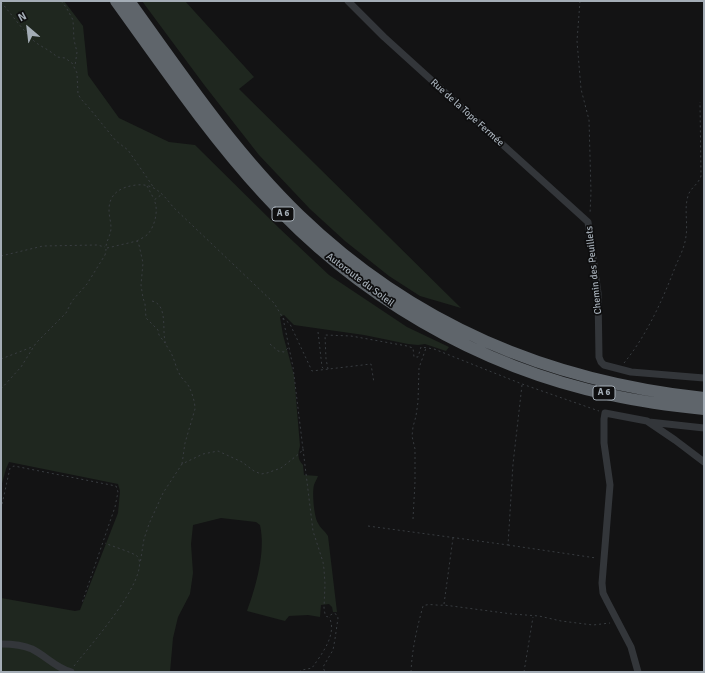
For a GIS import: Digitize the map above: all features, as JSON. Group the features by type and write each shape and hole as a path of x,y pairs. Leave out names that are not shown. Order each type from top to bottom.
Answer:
{"highway":[{"name":"Autoroute du Soleil","path":"116,1 205,124 259,189 310,241 372,290 416,318 461,343 496,359 537,374 611,395 662,404 704,409"},
{"name":"Autoroute du Soleil","path":"129,1 198,96 255,167 294,210 357,266 383,285 443,321 490,344 526,358 566,372 613,384 663,393 704,398"}],"street":[{"name":"Rue de la Tope Fermée","path":"348,1 400,52 588,222"},
{"name":"Chemin des Peuillets","path":"588,222 598,293 600,360 604,365 619,370 644,374 704,378"},
{"path":"638,672 631,647 603,593 602,573 610,485 604,443 605,413 646,421 704,428"},
{"path":"646,421 704,462"},
{"path":"1,644 32,649 49,661 69,672"}],"path":[{"path":"61,1 73,20 74,40 77,52 75,67 78,80 78,94 81,99 116,141 128,150 154,188 270,299 283,318 290,324 312,371 370,364 374,383"},
{"name":"Chemin des Peuillets","path":"580,1 577,28 580,79 589,120 590,133 591,207 588,222"},
{"path":"1,2 34,41 57,57 69,60 75,67"},
{"path":"619,370 632,354 651,321 676,267 686,236 686,202 688,194 699,182 701,176 700,102"},
{"path":"1,389 21,367 33,346 66,313 72,301 87,284 96,267 105,255 111,230 109,208 114,194 117,191 130,186 144,184 154,188"},
{"path":"1,256 44,246 97,245 106,248 136,241 148,234 153,226 157,207 147,185"},
{"path":"154,200 162,195"},
{"path":"69,672 121,607 135,580 140,564 144,539 149,524 163,494 182,464 185,443 195,409 190,388 178,372 173,356 158,335 158,330 146,318 141,285 143,263 139,245 136,241"},
{"path":"152,301 157,302 161,306 166,345"},
{"path":"283,318 288,348 296,378 313,531 324,570 325,614 331,622 330,634 325,650 312,668 302,670 300,672"},
{"path":"318,332 322,367 324,370"},
{"path":"328,369 326,360 325,335 351,336 407,346 413,348 414,356 418,357 421,346 434,349 582,407 605,413"},
{"path":"270,344 278,351 284,352 288,348"},
{"path":"1,359 33,346"},
{"path":"413,518 415,449 412,436 418,402 418,368 426,347"},
{"path":"508,545 513,464 522,384"},
{"path":"182,464 203,454 218,451 242,462 254,471 261,474 281,468 303,449"},
{"path":"1,509 10,468 14,466 116,486 118,492 115,507 82,603"},
{"path":"368,526 603,559"},
{"path":"444,605 453,538"},
{"path":"104,542 119,549 132,552 137,556 140,564"},
{"path":"411,672 412,656 423,606 426,605 444,605 539,616 561,621 593,625 606,624 616,620"},
{"path":"320,671 323,669 334,645 338,618 337,614 334,613 328,617"},
{"path":"524,672 533,616"}],"shaded area":[{"path":"1,1 64,1 83,26 88,75 119,118 169,142 195,145 329,275 407,327 449,347 446,351 425,344 408,344 364,335 294,325 284,315 280,317 283,335 294,375 300,446 298,454 303,465 304,475 318,476 313,488 314,510 319,525 328,536 337,612 333,612 332,607 329,604 321,605 320,617 308,615 289,616 285,621 247,611 257,580 261,557 262,535 260,525 256,522 221,518 193,525 191,544 193,573 190,594 178,617 173,638 170,672 1,672 1,598 75,611 80,610 118,513 120,491 118,484 9,462 1,487"},
{"path":"142,1 185,1 254,77 239,89 461,308 420,296 389,276 345,241 310,209 259,155 205,86"}]}
